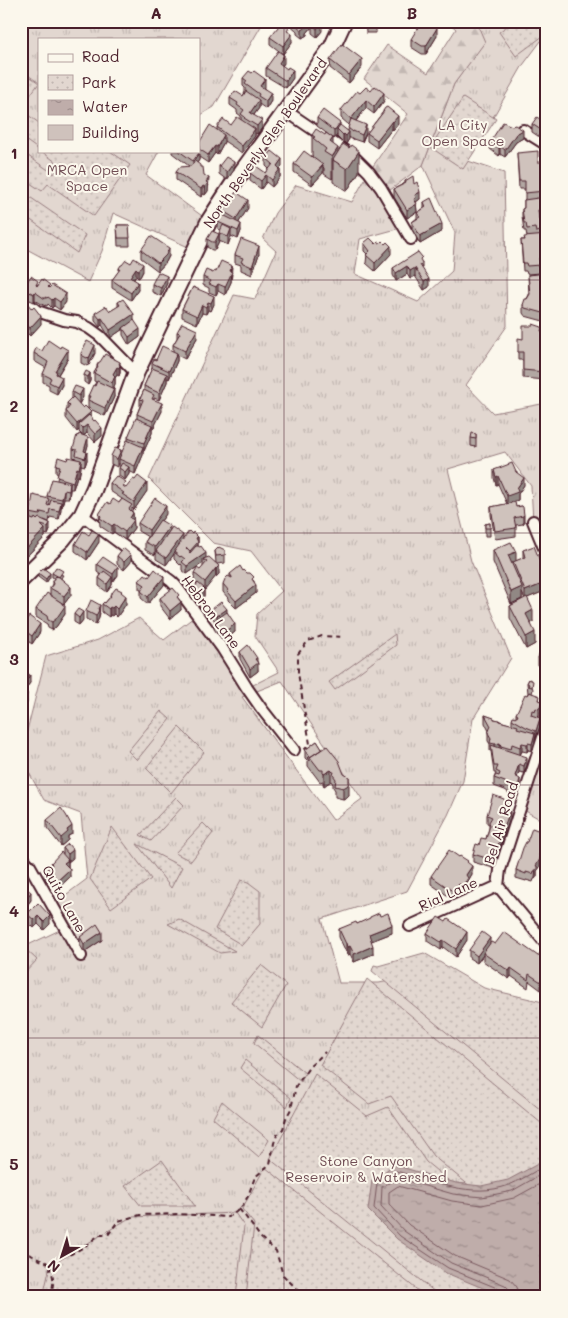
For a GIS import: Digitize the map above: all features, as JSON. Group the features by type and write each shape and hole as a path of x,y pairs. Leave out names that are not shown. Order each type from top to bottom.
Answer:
{"main road":[{"name":"North Beverly Glen Boulevard","path":"21,580 62,540 82,515 94,490 136,374 209,221 233,184 332,48 344,21"}],"street":[{"path":"286,111 354,157 370,172 410,240"},
{"path":"523,130 547,145"},
{"path":"21,298 37,311 64,320 77,322 89,328 100,336 136,374"},
{"name":"Hebron Lane","path":"82,515 171,580 222,648 261,708 294,750"},
{"path":"533,521 547,554"},
{"name":"Bel Air Road","path":"547,725 500,870 498,886 547,945"},
{"name":"Quito Lane","path":"21,856 30,866 81,956"},
{"name":"Rial Lane","path":"410,926 498,886"}],"path":[{"path":"294,750 302,751 310,744 298,672 298,654 308,641 322,636 344,638"},
{"path":"51,1268 60,1257 84,1247 99,1235 108,1235 118,1221 124,1219 155,1213 228,1217 236,1212 248,1196 255,1177 270,1164 274,1143 277,1135 283,1129 291,1109 296,1086 310,1066 325,1052"},
{"path":"239,1209 261,1238 276,1251 283,1275 300,1292 300,1297"},
{"path":"21,1250 40,1261 46,1262 51,1268 50,1270 54,1276 51,1297"}],"green space":[{"path":"21,21 264,21 214,107 200,115 200,38 38,38 38,152 158,152 146,175 209,221 195,250 113,213 102,251 88,282 21,246"},
{"path":"447,21 476,21 485,42 454,84 423,165 385,194 369,172 408,114 364,79 387,45 428,73 456,29"},
{"path":"476,21 547,21 547,33 523,65 468,161 504,173 507,326 466,385 493,413 547,403 547,555 533,521 531,486 505,452 448,469 471,561 511,658 473,719 463,781 448,815 407,891 322,919 339,983 379,983 449,970 482,990 547,1006 547,1159 481,1186 456,1183 505,1297 21,1297 21,1127 24,1126 21,1122 21,940 26,946 64,928 51,906 87,879 81,814 44,800 21,758 46,656 98,640 139,618 164,640 198,614 247,688 279,672 255,636 257,614 282,591 251,551 213,543 149,479 234,295 255,299 276,251 263,239 275,213 296,185 352,202 369,172 404,227 360,239 355,274 418,302 452,271 455,233 423,165 454,84 484,42","holes":["282,681 362,799 333,820 242,697"]},
{"path":"514,21 547,21 547,33 516,56 499,32"},
{"path":"21,70 38,82 38,84 23,105 21,104"},
{"name":"LA City Open Space","path":"463,98 496,119 463,169 430,147"},
{"name":"MRCA Open Space","path":"28,115 38,122 38,149 21,137 21,124"},
{"name":"MRCA Open Space","path":"21,151 54,174 60,165 42,152 111,152 130,165 94,216 48,184 42,191 21,177"},
{"name":"MRCA Open Space","path":"21,191 85,235 77,253 25,216 21,217"},
{"path":"395,634 396,645 335,690 329,682"},
{"path":"161,711 170,719 137,760 128,751"},
{"path":"547,725 547,823 520,808"},
{"path":"179,727 204,752 171,793 146,768"},
{"path":"176,797 184,805 151,841 140,835"},
{"path":"203,823 213,833 191,861 175,853"},
{"path":"112,827 151,879 111,908 90,879"},
{"path":"137,844 182,867 171,888"},
{"path":"241,880 248,882 260,891 260,924 242,945 215,929"},
{"path":"179,919 235,951 220,953 168,924"},
{"path":"21,945 37,960 21,977"},
{"path":"424,953 484,988 547,1003 547,1115 372,971 374,965 378,966"},
{"path":"261,965 286,985 262,1027 231,1002"},
{"name":"Stone Canyon Reservoir & Watershed","path":"367,979 547,1128 547,1249 433,1156 391,1096 369,1104 320,1065"},
{"path":"258,1035 305,1073 301,1082 254,1043"},
{"path":"245,1060 291,1098 287,1107 240,1068"},
{"name":"Stone Canyon Reservoir & Watershed","path":"315,1074 367,1116 388,1107 426,1162 547,1261 521,1297 441,1297 270,1159"},
{"name":"Stone Canyon Reservoir & Watershed","path":"222,1101 269,1140 259,1157 213,1118"},
{"path":"162,1160 195,1206 141,1206 125,1186"},
{"name":"Stone Canyon Reservoir & Watershed","path":"265,1167 426,1297 246,1297 254,1224 242,1209"},
{"path":"235,1213 244,1226 236,1297 43,1297 50,1266 131,1217"}],"water":[{"path":"547,1159 547,1297 505,1297 446,1273 397,1239 368,1210 372,1180 394,1165 456,1183 481,1186 508,1180"}],"building":[{"path":"295,21 310,21 307,27 302,30"},
{"path":"315,21 322,23 317,29 312,25"},
{"path":"422,21 426,21 437,28 426,46 422,46 411,39"},
{"path":"282,22 289,28 287,31 292,34 283,46 270,37"},
{"path":"342,44 362,59 349,75 330,60"},
{"path":"278,51 284,55 279,63 287,69 288,67 293,70 286,81 266,68"},
{"path":"249,71 252,73 254,71 265,79 260,86 271,93 266,101 245,84 247,81 243,78"},
{"path":"375,86 384,93 374,107 366,100 351,119 341,110 357,91 360,93 366,87 371,91"},
{"path":"235,91 243,96 246,91 259,100 250,113 262,120 257,126 244,118 241,114 244,110 230,98"},
{"path":"387,107 398,116 377,140 367,133"},
{"path":"323,110 340,123 334,131 317,118"},
{"path":"547,116 547,134 532,124 537,117 541,120"},
{"path":"237,117 255,129 242,146 217,127 223,119 231,125"},
{"path":"351,119 366,125 362,135 348,128"},
{"path":"503,122 512,126 515,125 523,130 516,134 505,150 490,142"},
{"path":"210,125 224,135 217,147 215,146 208,155 200,150 200,141"},
{"path":"340,125 349,132 346,136 337,129"},
{"path":"316,129 333,138 330,142 338,148 332,157 324,152 326,149 313,138 315,137 312,135"},
{"path":"343,144 349,148 351,145 359,151 347,169 333,160"},
{"path":"272,151 282,159 277,166 280,169 272,180 266,175 261,181 250,173 256,166 266,173 273,164 266,158"},
{"path":"304,151 323,165 312,177 294,164"},
{"path":"538,151 538,162 542,162 545,191 525,193 525,181 519,181 517,153"},
{"path":"180,152 198,152 193,161"},
{"path":"226,157 234,162 227,172 219,166"},
{"path":"195,161 200,167 203,167 204,175 209,178 206,182 208,183 201,189 176,172 180,167 191,166"},
{"path":"413,176 414,184 417,182 420,192 415,195 416,198 414,199 417,204 407,210 394,189 406,183 405,181"},
{"path":"236,192 248,200 236,219 223,211"},
{"path":"545,197 546,205 542,205 543,209 538,210 539,220 547,219 547,230 536,232 535,228 527,229 522,209 524,208 524,200"},
{"path":"431,198 442,224 420,236 412,222 420,217 417,213 426,207 424,202"},
{"path":"221,214 241,224 238,231 218,222"},
{"path":"117,225 129,225 130,238 118,238"},
{"path":"223,225 231,229 228,237 219,233"},
{"path":"212,231 219,234 215,242 207,239"},
{"path":"547,235 547,246 542,246 544,257 539,258 540,265 527,266 526,263 523,263 521,240 525,240 524,237"},
{"path":"151,236 169,248 166,255 158,263 141,250"},
{"path":"370,238 376,244 382,241 385,244 387,242 391,246 375,263 366,255 370,251 364,243"},
{"path":"241,239 259,246 252,267 241,262 243,258 235,255"},
{"path":"418,252 422,257 420,265 429,279 424,282 415,268 410,271 407,266 396,273 393,268"},
{"path":"134,258 143,264 140,269 136,268 130,277 138,282 131,293 112,280 126,260 131,263"},
{"path":"221,261 232,266 230,271 232,272 225,287 218,284 216,287 209,284 211,281 203,277 206,270 213,273 214,271 216,272"},
{"path":"158,272 167,276 161,288 152,284"},
{"path":"547,273 547,314 525,308 523,305 525,299 530,294 528,275"},
{"path":"31,276 38,281 37,286 42,279 50,285 49,288 52,285 66,294 60,302 54,298 52,300 45,297 45,299 35,292 34,294 29,293 22,289"},
{"path":"193,287 214,296 211,303 208,302 206,307 202,305 197,316 182,309"},
{"path":"123,299 134,314 110,330 102,318 100,319 95,313 106,306 110,311 120,305 118,302"},
{"path":"27,303 32,309 34,307 41,316 30,328 21,319 21,308"},
{"path":"134,320 140,329 129,337 123,328"},
{"path":"182,323 197,330 185,351 173,345 180,333 177,332"},
{"path":"533,324 542,327 541,331 547,332 546,371 544,372 523,370 523,352 518,352 518,338 523,339 523,326 533,326"},
{"path":"48,340 60,348 61,346 68,350 55,371 57,371 56,374 62,377 57,386 49,382 51,378 43,374 48,362 34,353 36,348 42,351"},
{"path":"87,341 95,345 89,358 81,355"},
{"path":"162,346 177,353 169,371 152,363 154,359 156,360"},
{"path":"105,354 120,362 119,368 117,367 113,374 115,376 112,383 94,373"},
{"path":"152,368 167,374 159,393 144,386"},
{"path":"86,371 90,373 88,377 84,375"},
{"path":"97,381 114,389 105,408 88,400 93,385 95,386"},
{"path":"75,386 83,389 79,396 72,392"},
{"path":"144,390 154,395 152,399 162,403 153,421 137,414 143,400 140,399"},
{"path":"73,397 83,408 85,406 91,412 77,424 66,411 70,406 67,403"},
{"path":"89,415 102,428 95,434 87,425 83,428 79,424"},
{"path":"136,418 152,425 144,443 128,437"},
{"path":"472,433 476,434 476,439 471,438"},
{"path":"79,434 88,437 84,451 87,452 85,458 76,455 77,450 73,449"},
{"path":"127,440 143,447 135,466 119,459"},
{"path":"115,448 121,450 117,459 111,456"},
{"path":"58,457 67,460 68,457 81,460 73,482 57,477 60,466 56,465"},
{"path":"122,463 129,467 125,472 119,468"},
{"path":"512,463 516,472 524,478 517,488 518,492 507,496 494,470"},
{"path":"116,476 126,482 123,486 126,488 138,476 147,483 134,502 110,483"},
{"path":"52,479 70,483 69,491 64,490 62,499 47,496"},
{"path":"33,495 49,499 47,505 49,506 51,500 61,502 59,511 50,509 49,514 41,512 40,515 30,513"},
{"path":"155,498 166,506 149,530 138,523"},
{"path":"113,499 119,503 122,499 132,505 129,509 133,513 130,518 134,520 125,532 114,524 112,526 100,518 99,514 107,502 110,504"},
{"path":"515,502 516,507 523,507 524,515 514,518 516,528 495,531 491,507"},
{"path":"25,517 34,520 39,518 50,523 48,527 41,525 45,529 25,550 21,547 21,542 24,538 27,538 22,533 29,526 24,525"},
{"path":"160,520 170,526 155,547 145,542"},
{"path":"490,523 490,528 485,528 485,524"},
{"path":"172,527 183,535 166,558 156,551"},
{"path":"92,530 99,534 87,552 75,544 83,531 89,535"},
{"path":"189,531 198,537 196,538 198,542 190,551 186,549 190,553 196,546 201,546 206,553 187,566 182,562 185,559 174,552"},
{"path":"511,542 516,552 508,555 522,587 511,592 493,550"},
{"path":"534,546 547,582 525,591 513,562 525,557 523,550"},
{"path":"219,547 225,550 225,555 216,556 215,551"},
{"path":"123,548 131,555 124,562 117,556"},
{"path":"103,557 118,567 113,574 97,564"},
{"path":"209,557 219,566 205,582 194,573 197,568 200,570 207,562 203,559"},
{"path":"240,566 243,571 250,573 254,577 252,579 256,585 236,601 223,584 228,576 232,578 230,574"},
{"path":"56,567 63,571 59,577 52,573"},
{"path":"43,568 50,573 46,579 38,573"},
{"path":"155,569 164,577 148,597 141,591 145,585 139,581 145,574 149,577"},
{"path":"104,571 112,577 107,584 99,578"},
{"path":"56,576 71,587 64,596 50,588"},
{"path":"198,583 204,588 199,595 192,590"},
{"path":"116,588 126,596 117,609 114,606 109,609 102,604 105,603"},
{"path":"173,588 179,595 177,597 181,602 170,611 160,598"},
{"path":"47,593 65,606 52,622 48,620 47,616 36,609"},
{"path":"21,597 26,600 21,606"},
{"path":"527,597 533,610 526,614 535,632 526,637 510,606"},
{"path":"91,600 100,605 96,616 86,611"},
{"path":"221,602 227,609 217,616 212,609"},
{"path":"78,609 83,612 79,618 74,614"},
{"path":"227,612 235,624 223,633 214,621"},
{"path":"29,616 40,624 32,636 21,628"},
{"path":"543,640 547,640 547,662 538,658"},
{"path":"248,645 257,658 255,659 258,663 250,669 240,652"},
{"path":"21,667 30,675 21,687"},
{"path":"529,679 533,681 532,687 528,686"},
{"path":"529,692 540,696 539,700 542,701 539,709 532,710 531,715 540,718 536,731 512,719 513,716 517,717 518,715 516,714 525,694 527,695"},
{"path":"21,693 27,693 23,711 21,710"},
{"path":"485,715 535,733 532,744 522,743 520,747 512,744 511,749 501,746 500,743 490,743 491,738 488,733 491,726"},
{"path":"317,741 322,749 310,757 310,761 308,758 310,756 305,750"},
{"path":"491,745 527,757 524,766 519,764 515,776 520,779 517,790 508,786 505,782 494,778 496,775 499,776 500,773 496,771 498,766 494,766"},
{"path":"327,746 339,761 344,774 349,777 349,783 343,788 335,786 334,772 331,770 324,774 323,770 320,770 310,757"},
{"path":"21,788 24,789 22,801"},
{"path":"493,795 504,799 510,810 493,860 473,854 476,844 479,845 481,838 486,839 490,825 489,822 492,817 487,815"},
{"path":"61,808 72,826 61,838 47,820"},
{"path":"21,810 26,816 21,819"},
{"path":"532,828 543,832 540,842 543,843 543,848 542,852 540,851 537,868 533,874 526,872 526,874 516,870"},
{"path":"68,844 73,850 68,854 63,848"},
{"path":"449,850 468,861 472,866 466,875 468,878 466,881 462,885 459,884 454,892 431,876"},
{"path":"61,852 68,860 64,863 70,869 57,881 53,876 51,878 45,871"},
{"path":"21,884 31,892 25,900 21,897"},
{"path":"38,903 50,916 44,922 38,916 34,920 27,914"},
{"path":"547,905 547,916 546,916 543,909"},
{"path":"379,913 380,916 388,913 392,925 369,934 373,946 354,954 350,946 348,947 346,944 339,929 356,922 357,924"},
{"path":"438,917 446,922 448,919 467,932 456,949 443,940 441,942 427,933"},
{"path":"97,924 102,932 84,944 80,937"},
{"path":"482,932 490,938 477,956 469,950"},
{"path":"504,932 538,956 540,953 545,956 547,960 547,974 541,982 529,974 528,980 511,968 509,971 483,953 491,942 495,944"}]}
